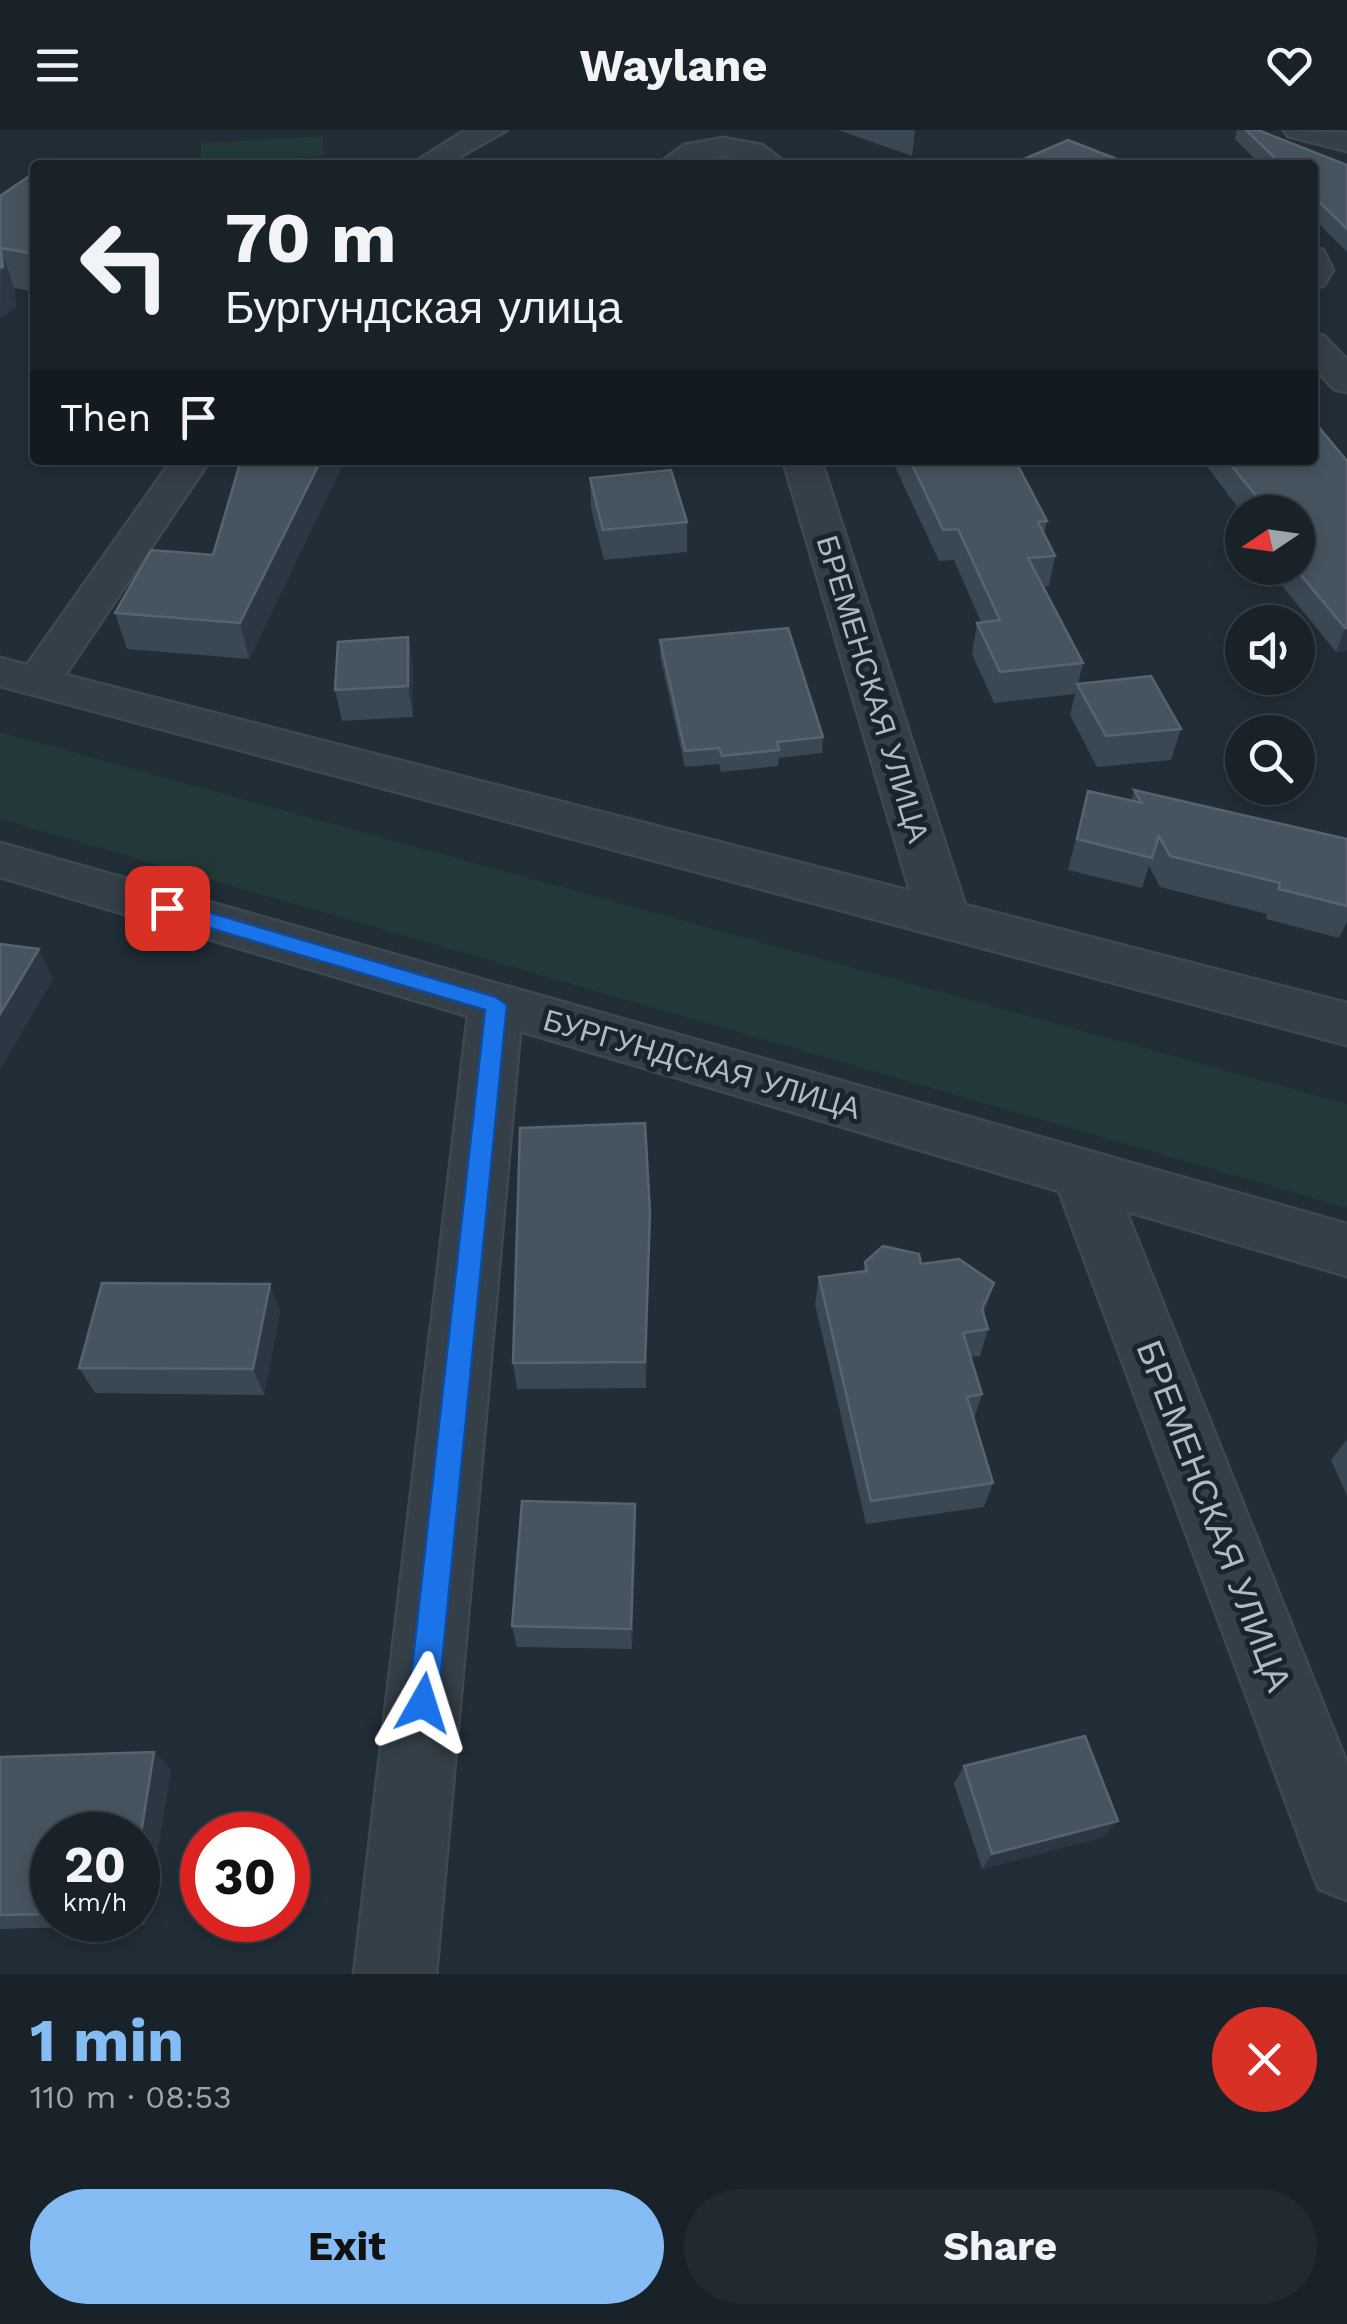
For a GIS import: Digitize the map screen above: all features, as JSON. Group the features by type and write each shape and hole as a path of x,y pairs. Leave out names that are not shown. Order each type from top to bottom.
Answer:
{"street":[{"path":"432,160 462,141 493,130"},
{"path":"1298,130 1347,142"},
{"path":"678,160 716,148 754,152 766,160"},
{"path":"1318,350 1347,381"},
{"path":"187,465 19,677 1347,1024"},
{"name":"БРЕМЕНСКАЯ УЛИЦА","path":"804,465 944,919"},
{"name":"БУРГУНДСКАЯ УЛИЦА","path":"0,860 1347,1250"},
{"path":"394,1974 496,1005"},
{"name":"БРЕМЕНСКАЯ УЛИЦА","path":"1081,1171 1347,1861"}],"green space":[{"path":"323,136 324,156 200,160 201,143"},
{"path":"0,732 1347,1104 1347,1208 0,819"}],"building":[{"path":"1246,130 1258,130 1347,165 1347,229 1318,201 1318,160 1277,160"},
{"path":"1068,140 1119,160 1022,160"},
{"path":"30,175 30,253 1,248 0,268 0,196"},
{"path":"1318,426 1347,461 1345,628 1309,585 1315,585 1315,495 1255,495 1231,465 1318,465"},
{"path":"240,465 319,465 240,623 115,613 151,550 213,555"},
{"path":"912,465 1018,465 1047,521 1038,522 1055,556 1028,558 1083,663 1000,672 977,623 1000,620 958,529 943,530"},
{"path":"671,470 687,522 603,530 590,478"},
{"path":"788,628 823,737 777,742 779,750 722,756 719,748 685,751 660,640"},
{"path":"408,637 408,686 335,690 338,642"},
{"path":"1151,676 1181,729 1106,736 1077,684"},
{"path":"1134,790 1347,839 1347,906 1279,889 1280,883 1170,856 1159,836 1152,858 1077,839 1088,791 1142,803"},
{"path":"0,944 39,949 0,1014"},
{"path":"645,1123 650,1213 645,1362 513,1363 520,1128"},
{"path":"883,1246 919,1254 921,1264 959,1259 994,1283 982,1309 988,1329 963,1333 982,1394 967,1397 993,1483 871,1501 819,1277 867,1271 865,1262"},
{"path":"102,1283 270,1284 253,1369 79,1368"},
{"path":"522,1501 635,1504 631,1629 512,1626"},
{"path":"1085,1736 1118,1821 992,1854 964,1766"},
{"path":"154,1752 144,1812 30,1812 30,1914 0,1915 0,1757"}],"route":[{"path":"167,908 496,1005 423,1703"}]}
